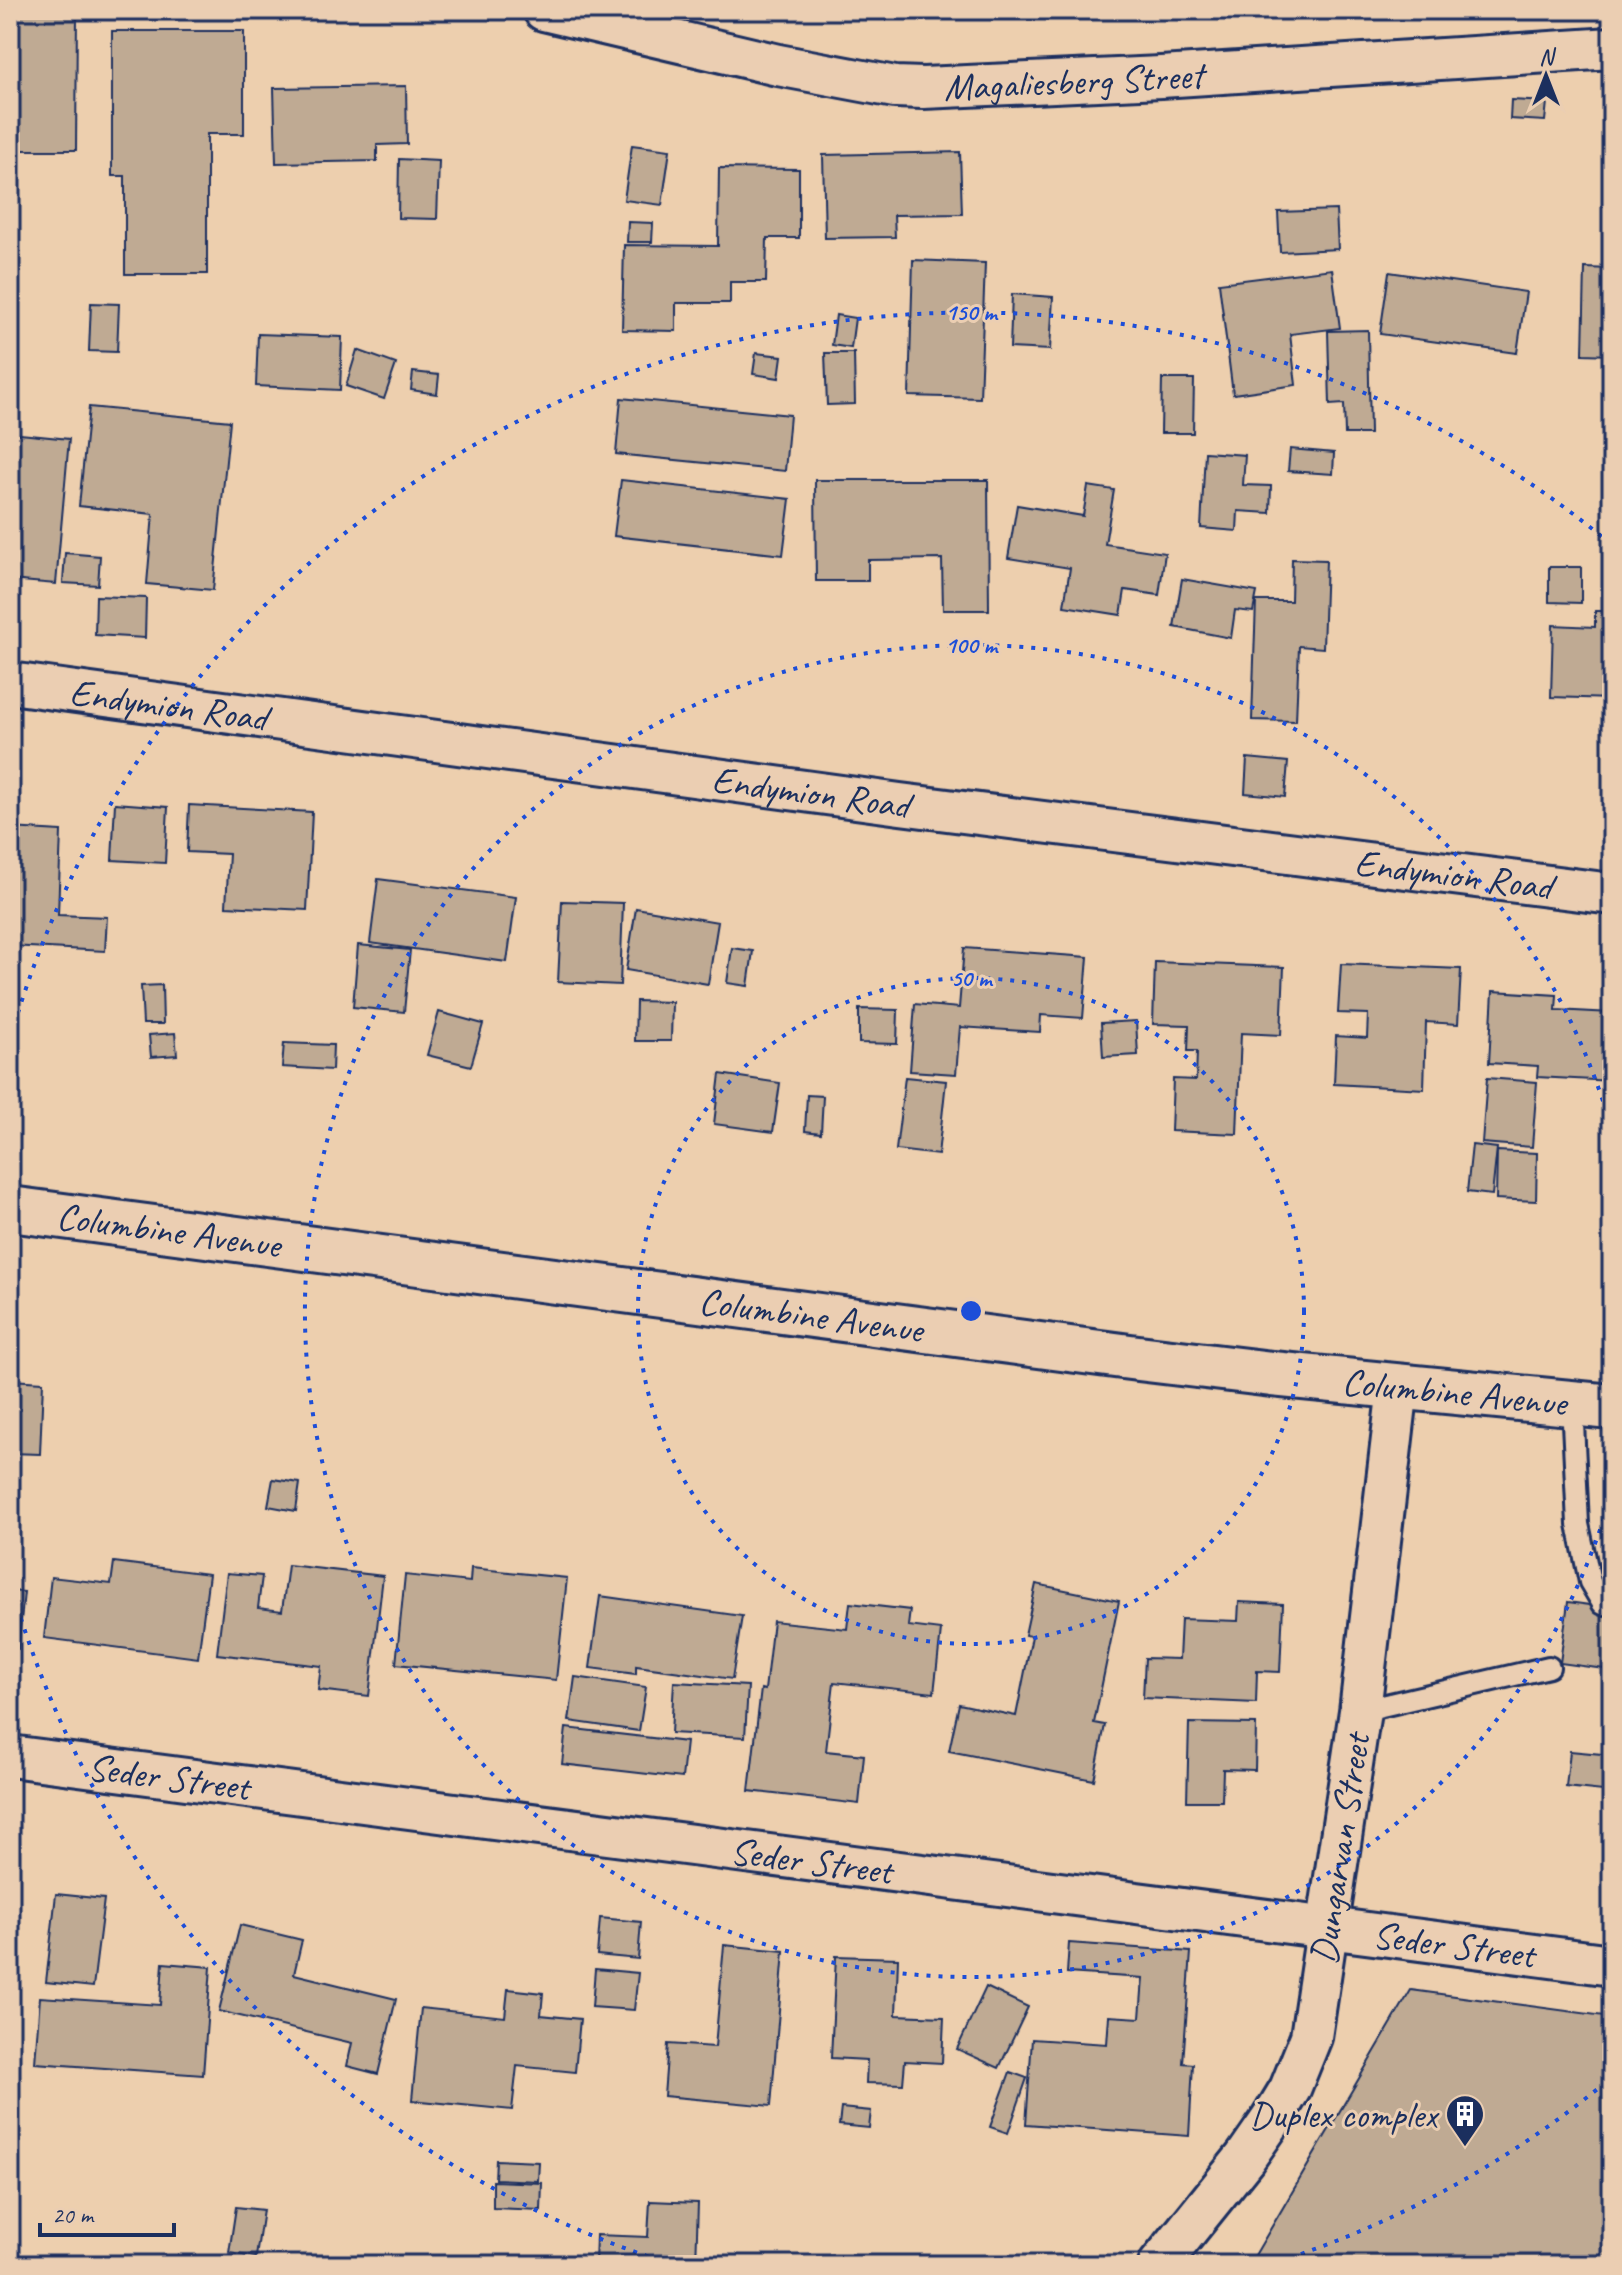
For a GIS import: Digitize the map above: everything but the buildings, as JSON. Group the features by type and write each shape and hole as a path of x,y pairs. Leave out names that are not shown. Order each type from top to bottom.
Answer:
{"main road":[{"name":"Columbine Avenue","path":"10,1209 1130,1357 1592,1405"}],"street":[{"name":"Magaliesberg Street","path":"544,10 778,65 895,87 923,88 1145,78 1612,48"},
{"name":"Endymion Road","path":"10,683 900,804 1612,894"},
{"name":"Dungarvan Street","path":"1159,2265 1245,2158 1290,2089 1311,2037 1360,1711 1398,1387"},
{"name":"Seder Street","path":"10,1756 1612,1965"}],"lane":[{"path":"1592,1405 1578,1524 1590,1582 1603,1604"},
{"path":"1360,1711 1549,1667"}],"place":[{"name":"Duplex complex","path":"1465,2148"}]}
